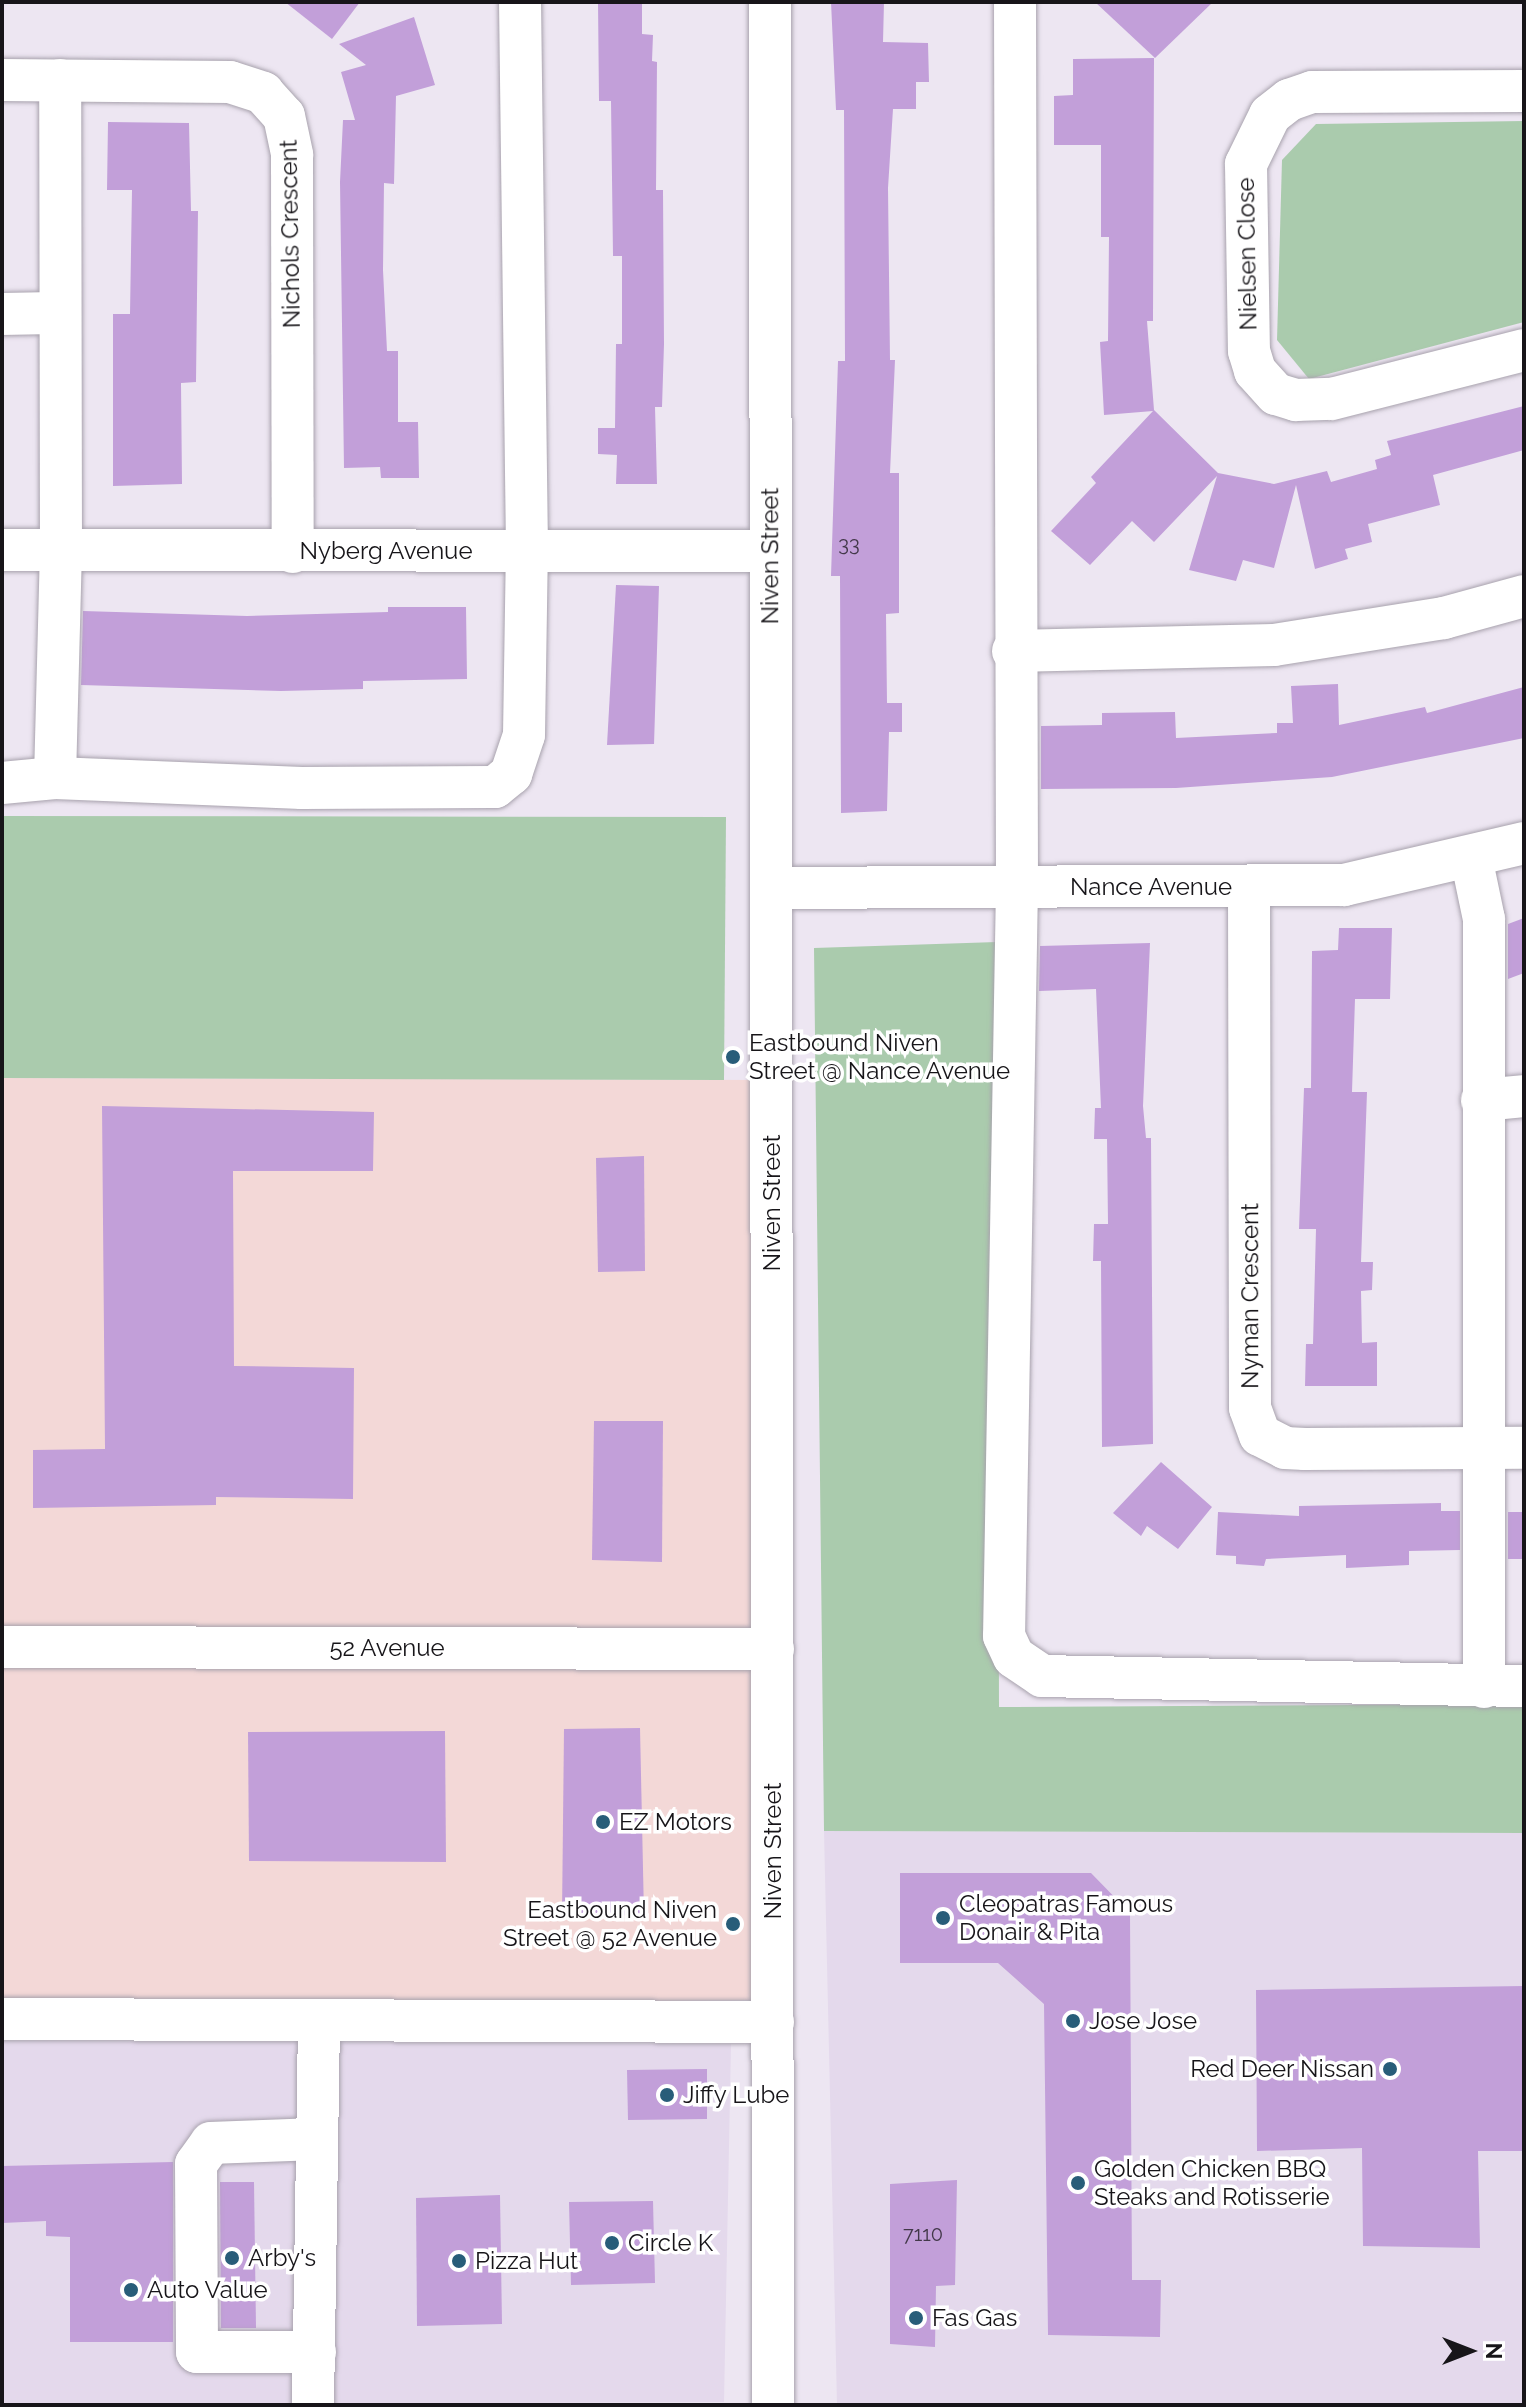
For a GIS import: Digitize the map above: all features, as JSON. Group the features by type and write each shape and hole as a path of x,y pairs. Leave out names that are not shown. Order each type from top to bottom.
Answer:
{"street":[{"path":"2,783 55,778 302,788 495,787 511,774 524,735 527,550 520,2"},
{"name":"Niven Street","path":"770,2 773,2405"},
{"path":"1015,2 1013,651 1017,886 1004,1636 1014,1657 1042,1676 1504,1686 1482,1448 1484,919 1471,857"},
{"name":"Nichols Crescent","path":"2,80 230,82 263,93 284,116 292,155 293,552"},
{"path":"55,778 61,551 60,80"},
{"name":"Nielsen Close","path":"1524,91 1312,92 1289,100 1270,115 1246,164 1249,351 1255,371 1276,394 1296,400 1332,399 1524,350"},
{"path":"2,314 60,313"},
{"name":"Nyberg Avenue","path":"2,550 770,551"},
{"path":"1013,651 1274,645 1444,618 1524,596"},
{"name":"Nance Avenue","path":"772,888 1249,888 1344,885 1524,843"},
{"name":"Nyman Crescent","path":"1249,888 1250,1408 1255,1425 1269,1443 1285,1448 1524,1448"},
{"path":"1482,1100 1524,1096"},
{"name":"52 Avenue","path":"2,1647 773,1649"},
{"path":"2,2019 773,2022"},
{"path":"313,2405 319,2021"},
{"path":"315,2352 197,2352 196,2164 211,2143 316,2139"}],"shaded area":[{"path":"2,1078 772,1080 773,2000 2,2006"},
{"path":"824,1831 1524,1833 1524,2405 837,2405"},
{"path":"2,2041 731,2044 724,2402 2,2405"}],"green space":[{"path":"1524,121 1524,322 1309,379 1277,340 1282,160 1316,124"},
{"path":"2,816 726,817 724,1080 2,1078"},
{"path":"997,942 999,1707 1524,1704 1524,1833 824,1831 814,948"}],"building":[{"path":"285,2 360,2 332,39"},
{"path":"598,2 642,2 642,34 653,35 652,61 657,62 656,190 663,190 664,344 662,407 655,407 657,484 616,484 617,455 598,454 598,428 615,428 616,344 622,344 622,256 613,256 611,101 599,101"},
{"path":"831,2 884,2 883,42 928,43 929,82 916,82 916,109 893,109 888,188 890,360 895,360 890,473 899,473 899,613 886,614 887,703 902,703 902,732 889,732 887,811 841,813 840,576 831,576 838,361 845,361 844,110 836,110"},
{"path":"1095,2 1213,2 1155,58"},
{"path":"414,17 435,85 396,96 394,184 384,183 383,270 387,351 398,351 398,422 418,422 419,478 381,478 380,467 344,468 340,182 343,120 355,120 341,72 366,65 339,44"},
{"path":"1154,58 1153,321 1147,321 1154,410 1218,473 1274,484 1327,471 1331,482 1377,469 1375,460 1391,455 1387,441 1524,406 1524,450 1433,475 1440,505 1368,524 1372,542 1345,549 1348,559 1315,569 1296,485 1274,568 1243,560 1236,581 1189,570 1217,476 1154,542 1132,521 1090,565 1051,531 1096,483 1091,477 1153,411 1104,415 1100,342 1108,341 1109,237 1101,237 1101,145 1054,145 1054,96 1073,95 1073,59"},
{"path":"108,122 189,123 191,211 198,211 196,382 181,383 182,484 113,486 113,314 130,314 132,190 107,190"},
{"path":"616,585 659,586 654,744 607,745"},
{"path":"388,607 466,607 467,679 363,681 363,689 281,691 81,685 83,611 247,616 388,612"},
{"path":"1338,684 1339,725 1425,707 1427,713 1524,687 1524,738 1332,777 1176,788 1041,789 1041,726 1102,725 1102,713 1175,712 1176,738 1277,733 1277,723 1293,723 1291,686"},
{"path":"1524,918 1524,973 1508,979 1508,924"},
{"path":"1339,928 1392,928 1390,999 1355,999 1352,1092 1367,1092 1361,1262 1373,1262 1372,1290 1361,1291 1362,1343 1377,1342 1377,1386 1305,1386 1306,1344 1313,1344 1316,1229 1299,1229 1304,1088 1311,1088 1312,951 1338,950"},
{"path":"1150,943 1143,1106 1146,1138 1151,1138 1153,1444 1102,1447 1101,1261 1093,1261 1094,1224 1108,1224 1107,1139 1094,1139 1095,1108 1101,1108 1096,989 1039,991 1040,946"},
{"path":"102,1106 374,1112 373,1171 233,1171 234,1366 354,1368 353,1499 216,1497 216,1505 33,1508 33,1450 105,1449"},
{"path":"644,1156 645,1271 598,1272 596,1158"},
{"path":"594,1421 663,1421 662,1562 592,1560"},
{"path":"1161,1462 1212,1507 1178,1549 1147,1526 1141,1536 1113,1513"},
{"path":"1441,1503 1441,1511 1460,1511 1460,1550 1409,1551 1409,1565 1346,1568 1346,1555 1266,1559 1264,1566 1236,1564 1236,1556 1216,1555 1218,1512 1299,1516 1299,1506"},
{"path":"1508,1512 1524,1512 1524,1559 1508,1559"},
{"name":"EZ Motors","path":"640,1728 644,1915 562,1916 564,1729"},
{"path":"445,1731 446,1862 249,1861 248,1732"},
{"path":"900,1873 1091,1873 1130,1913 1132,2280 1161,2280 1160,2337 1048,2335 1044,2004 998,1963 900,1963"},
{"name":"Red Deer Nissan","path":"1524,1986 1524,2151 1478,2151 1480,2248 1363,2246 1362,2148 1257,2151 1256,1990"},
{"name":"Jiffy Lube","path":"707,2069 707,2119 628,2120 627,2070"},
{"name":"Auto Value","path":"173,2162 173,2342 70,2342 70,2237 46,2236 46,2221 2,2223 2,2166"},
{"path":"957,2180 955,2285 936,2286 935,2347 890,2344 890,2184"},
{"name":"Arby's","path":"220,2182 254,2182 256,2328 221,2328"},
{"name":"Pizza Hut","path":"500,2195 502,2324 417,2326 416,2198"},
{"name":"Circle K","path":"653,2201 655,2283 571,2285 569,2202"}],"place":[{"name":"Eastbound Niven Street @ Nance Avenue","path":"733,1057"},
{"name":"EZ Motors","path":"603,1822"},
{"name":"Cleopatras Famous Donair & Pita","path":"943,1918"},
{"name":"Eastbound Niven Street @ 52 Avenue","path":"733,1924"},
{"name":"Jose Jose","path":"1073,2021"},
{"name":"Red Deer Nissan","path":"1390,2069"},
{"name":"Jiffy Lube","path":"667,2095"},
{"name":"Golden Chicken BBQ Steaks and Rotisserie","path":"1078,2183"},
{"name":"Circle K","path":"612,2243"},
{"name":"Arby's","path":"232,2258"},
{"name":"Pizza Hut","path":"459,2261"},
{"name":"Auto Value","path":"131,2290"},
{"name":"Fas Gas","path":"916,2318"}]}
